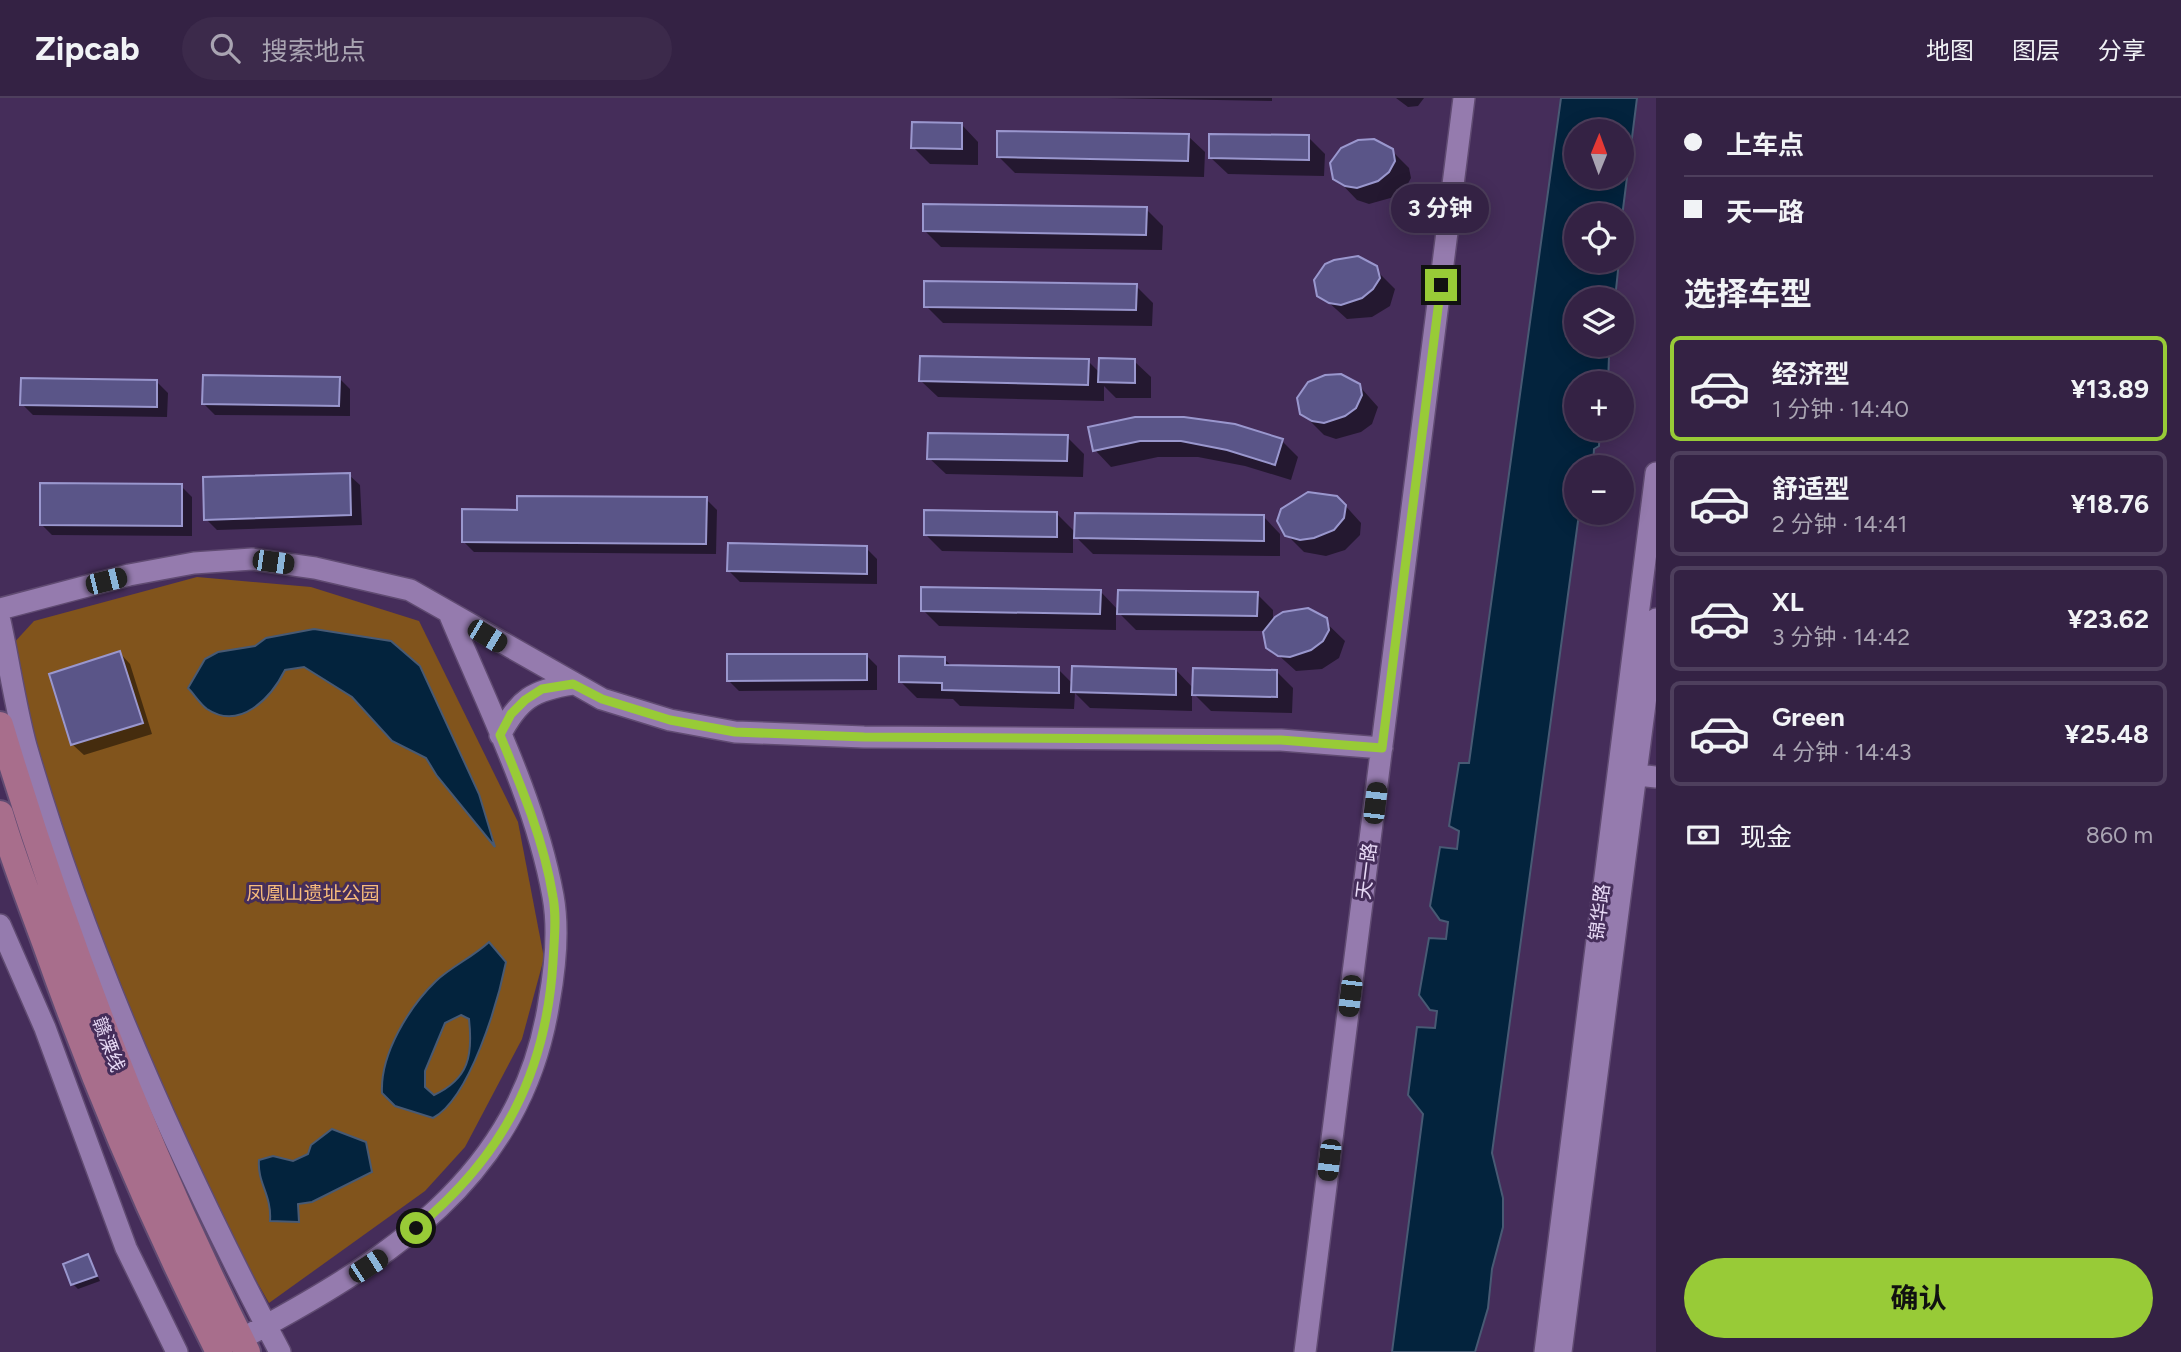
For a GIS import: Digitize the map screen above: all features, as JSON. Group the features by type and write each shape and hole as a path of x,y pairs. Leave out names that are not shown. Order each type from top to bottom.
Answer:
{"main road":[{"name":"赣溧线","path":"0,725 28,818 102,1028 236,1348"},
{"name":"赣溧线","path":"0,814 79,1037 172,1259 236,1348"}],"street":[{"name":"天一路","path":"1305,1352 1464,98"},
{"name":"锦华路","path":"1561,1352 1656,473"},
{"path":"0,609 129,575 194,564 252,559 315,568 410,590 602,699 670,720 735,732 864,737 1281,740 1382,748"},
{"path":"236,1348 266,1325 314,1300 385,1254 432,1216 475,1173 503,1132 527,1086 544,1040 550,1001 554,900 545,857 500,735 449,613"},
{"name":"锦华路","path":"1545,1352 1625,774 1647,700 1656,619"},
{"path":"0,621 26,744 72,885 141,1064 280,1352"},
{"path":"500,735 511,714 525,700 542,689 573,684"},
{"path":"1625,774 1656,777"},
{"path":"0,925 45,1028 126,1248 177,1352"}],"green space":[{"name":"凤凰山遗址公园","path":"197,577 311,587 419,621 518,822 544,958 522,1039 465,1147 425,1191 269,1303 174,1136 50,800 11,646 34,621"}],"water":[{"path":"1561,98 1637,98 1634,122 1634,119 1564,119 1564,189 1626,189 1624,203 1564,203 1564,273 1618,273 1616,287 1564,287 1564,357 1609,357 1608,371 1564,371 1564,441 1599,441 1599,446 1594,449 1594,455 1564,455 1564,525 1577,525 1492,1153 1503,1198 1503,1227 1492,1269 1488,1308 1475,1352 1392,1352 1423,1114 1408,1095 1417,1027 1435,1028 1437,1011 1430,1010 1419,995 1429,938 1446,939 1448,922 1440,920 1430,906 1440,847 1457,849 1459,831 1449,826 1459,763 1469,763"},
{"path":"314,629 391,641 420,666 479,794 495,847 437,776 426,758 392,741 352,697 304,667 285,670 263,700 242,714 231,716 219,715 207,709 188,688 205,659 218,652 255,646 266,638"},
{"path":"489,942 506,962 489,1024 459,1091 433,1118 395,1106 382,1093 386,1063 398,1032 416,1004 436,981","holes":["461,1015 469,1019 470,1044 466,1065 455,1081 434,1095 425,1087 425,1071 445,1023"]},
{"path":"332,1129 366,1142 372,1172 312,1202 298,1204 299,1222 270,1221 259,1160 273,1156 293,1161 308,1154 311,1145"}],"building":[{"path":"912,122 962,123 962,149 911,148"},
{"path":"997,131 1189,134 1188,161 997,157"},
{"path":"1209,134 1309,135 1309,160 1209,158"},
{"path":"1374,139 1393,149 1395,161 1389,172 1378,181 1357,188 1345,186 1333,179 1330,163 1341,148 1358,140"},
{"path":"923,204 1147,207 1146,235 923,231"},
{"path":"1358,256 1377,266 1380,278 1373,289 1362,298 1341,305 1329,303 1317,296 1314,280 1325,264"},
{"path":"924,281 1137,284 1136,310 924,307"},
{"path":"920,356 1089,359 1088,385 919,381"},
{"path":"1099,358 1135,359 1135,383 1098,382"},
{"path":"1341,374 1360,384 1362,395 1356,408 1345,416 1324,423 1312,421 1300,414 1297,398 1308,382 1325,375"},
{"path":"203,375 340,377 339,406 202,404"},
{"path":"21,378 157,380 157,407 20,405"},
{"path":"1135,417 1184,417 1235,424 1283,439 1275,465 1227,450 1181,441 1140,441 1093,451 1088,427"},
{"path":"928,433 1068,435 1067,461 927,459"},
{"path":"350,473 351,515 204,520 203,477"},
{"path":"40,483 182,484 182,526 40,525"},
{"path":"1308,492 1337,496 1346,505 1344,518 1334,530 1314,538 1300,540 1285,536 1277,521 1281,509"},
{"path":"517,496 707,497 706,544 462,542 462,509 517,510"},
{"path":"924,510 1057,512 1057,537 924,535"},
{"path":"1075,513 1264,515 1264,541 1074,538"},
{"path":"728,543 867,546 867,574 727,571"},
{"path":"921,587 1101,590 1100,614 921,611"},
{"path":"1118,590 1258,592 1257,616 1117,614"},
{"path":"1308,608 1327,618 1329,630 1323,641 1311,650 1290,657 1278,656 1266,648 1263,632 1275,617 1283,612"},
{"path":"120,651 143,723 71,745 49,674"},
{"path":"727,654 867,654 867,680 727,681"},
{"path":"899,656 945,657 945,665 1059,667 1059,693 942,690 942,683 899,682"},
{"path":"1072,666 1176,669 1176,695 1071,692"},
{"path":"1193,668 1277,670 1277,697 1192,695"},
{"path":"88,1254 97,1276 71,1285 63,1264"}],"route":[{"path":"416,1228 432,1216 475,1173 503,1132 527,1086 544,1040 552,988 554,900 545,857 524,793 500,735 511,714 525,700 542,689 573,684 602,699 670,720 735,732 864,737 1281,740 1382,748 1441,285"}]}
